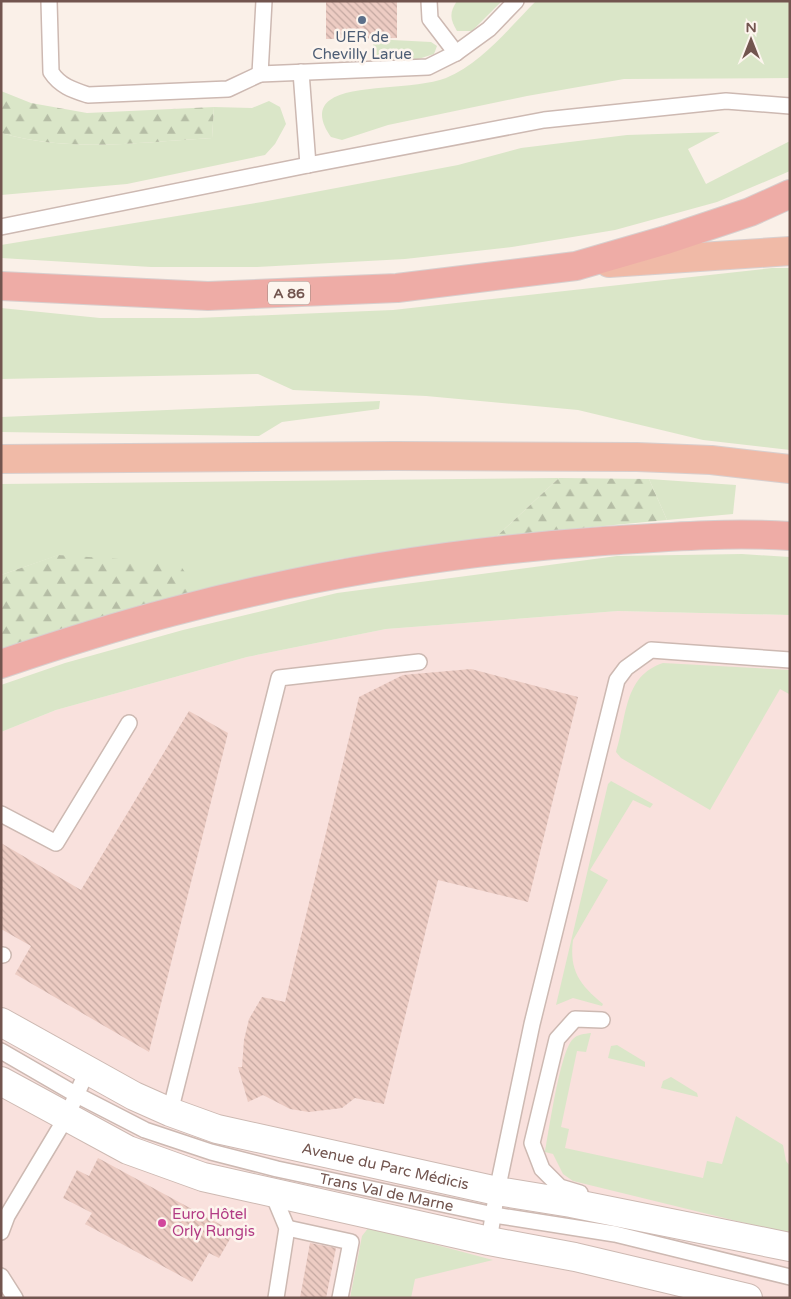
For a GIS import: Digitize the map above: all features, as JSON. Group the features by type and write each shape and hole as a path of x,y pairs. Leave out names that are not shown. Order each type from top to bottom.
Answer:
{"highway":[{"path":"576,266 666,240 742,214 790,194"},
{"name":"A 86","path":"1,286 208,296 283,294 397,288 576,266 790,251"},
{"path":"1,458 637,457 711,460 790,469"},
{"path":"1,664 171,612 249,593 401,564 476,552 566,544 711,535 790,536"}],"street":[{"name":"Avenue du Parc Médicis","path":"1,1022 77,1094 128,1150 203,1177 272,1192 494,1216 571,1203 790,1247"},
{"name":"Avenue du Parc Médicis","path":"1,1081 170,1112 217,1129 494,1216 576,1257 748,1298"}],"lane":[{"path":"49,1 51,72 56,80 72,90 88,95 228,89 260,74 428,67 456,53 489,29 516,1"},
{"path":"260,74 264,1"},
{"path":"429,1 430,19 456,53"},
{"path":"301,72 308,165"},
{"path":"1,227 544,120 726,100 790,106"},
{"path":"494,1216 532,1024 617,680 626,668 651,650 790,660"},
{"path":"170,1112 279,678 418,662"},
{"path":"1,814 56,843 129,724"},
{"path":"602,1020 575,1019 558,1039 532,1143 542,1169 560,1187 717,1231"},
{"name":"Trans Val de Marne","path":"1,1051 145,1130 211,1152 277,1169 494,1216 615,1234 790,1277"},
{"path":"1,1232 7,1216 77,1094"},
{"path":"272,1192 288,1228 276,1298"},
{"path":"288,1228 350,1242 340,1298"},
{"path":"1,1276 15,1298"}],"shaded area":[{"path":"618,611 790,615 790,1298 1,1298 1,732 56,710 247,657 386,629"}],"green space":[{"path":"457,1 502,1 472,31 457,31 451,16"},
{"path":"536,1 790,1 790,78 624,79 527,96 388,125 342,140 331,137 328,133 323,123 322,113 323,108 330,100 353,91 433,82 446,78 483,54"},
{"path":"373,39 431,42 437,46 434,54 412,61 374,61"},
{"path":"1,91 31,103 87,113 214,107 212,138 106,144 53,143 27,139 1,133"},
{"path":"269,101 280,107 286,124 275,144 265,155 127,184 1,195 1,133 53,143 79,144 212,138 214,107 252,108"},
{"path":"720,132 688,149 706,184 790,141 790,171 717,202 615,230 512,247 405,259 257,267 151,267 1,258 1,245 262,202 458,165 521,148 627,135"},
{"path":"772,268 790,268 790,450 703,440 578,410 426,396 293,390 258,374 1,379 1,308 100,318 197,318 393,310"},
{"path":"380,401 379,409 282,422 259,436 1,432 1,417"},
{"path":"559,478 497,536 339,559 197,591 59,555 1,575 1,484"},
{"path":"559,478 649,479 667,520 497,536"},
{"path":"649,479 736,485 733,514 667,520"},
{"path":"742,554 790,557 790,615 618,611 386,629 247,657 56,710 1,732 1,685 65,663 183,630 337,593 617,556"},
{"path":"58,555 179,563 197,591 103,617 1,649 1,575"},
{"path":"663,663 790,670 789,694 780,689 710,810 621,758 616,752 625,712 633,688 650,669"},
{"path":"611,781 653,804 650,808 633,800 590,870 608,880 573,940 572,951 575,969 582,984 603,1004 602,1006 573,998 556,1005 608,784"},
{"path":"591,1033 586,1052 577,1051 561,1127 569,1129 565,1148 703,1178 707,1161 722,1164 736,1116 783,1145 786,1161 790,1166 790,1234 573,1181 563,1174 553,1154 545,1152 559,1074 568,1046 573,1039 581,1034"},
{"path":"617,1045 645,1062 645,1067 608,1058 611,1046"},
{"path":"671,1077 697,1093 698,1097 661,1088 663,1081"},
{"path":"369,1227 493,1260 415,1279 411,1298 350,1298 362,1236"}],"building":[{"name":"UER de Chevilly Larue","path":"326,1 397,1 397,38 326,39"},
{"path":"471,669 578,697 528,902 438,880 384,1104 355,1098 342,1108 309,1112 290,1109 263,1095 248,1102 238,1067 242,1067 244,1040 249,1019 262,997 285,1002 359,697 403,675"},
{"path":"189,711 228,733 149,1052 15,974 31,946 1,929 1,843 81,890"},
{"name":"Euro Hôtel Orly Rungis","path":"98,1158 234,1232 219,1258 209,1253 192,1282 85,1224 92,1213 63,1198 77,1170 89,1176"},
{"path":"310,1243 336,1248 326,1298 300,1298"}],"place":[{"name":"UER de Chevilly Larue","path":"362,20"},
{"name":"Euro Hôtel Orly Rungis","path":"162,1223"}]}
